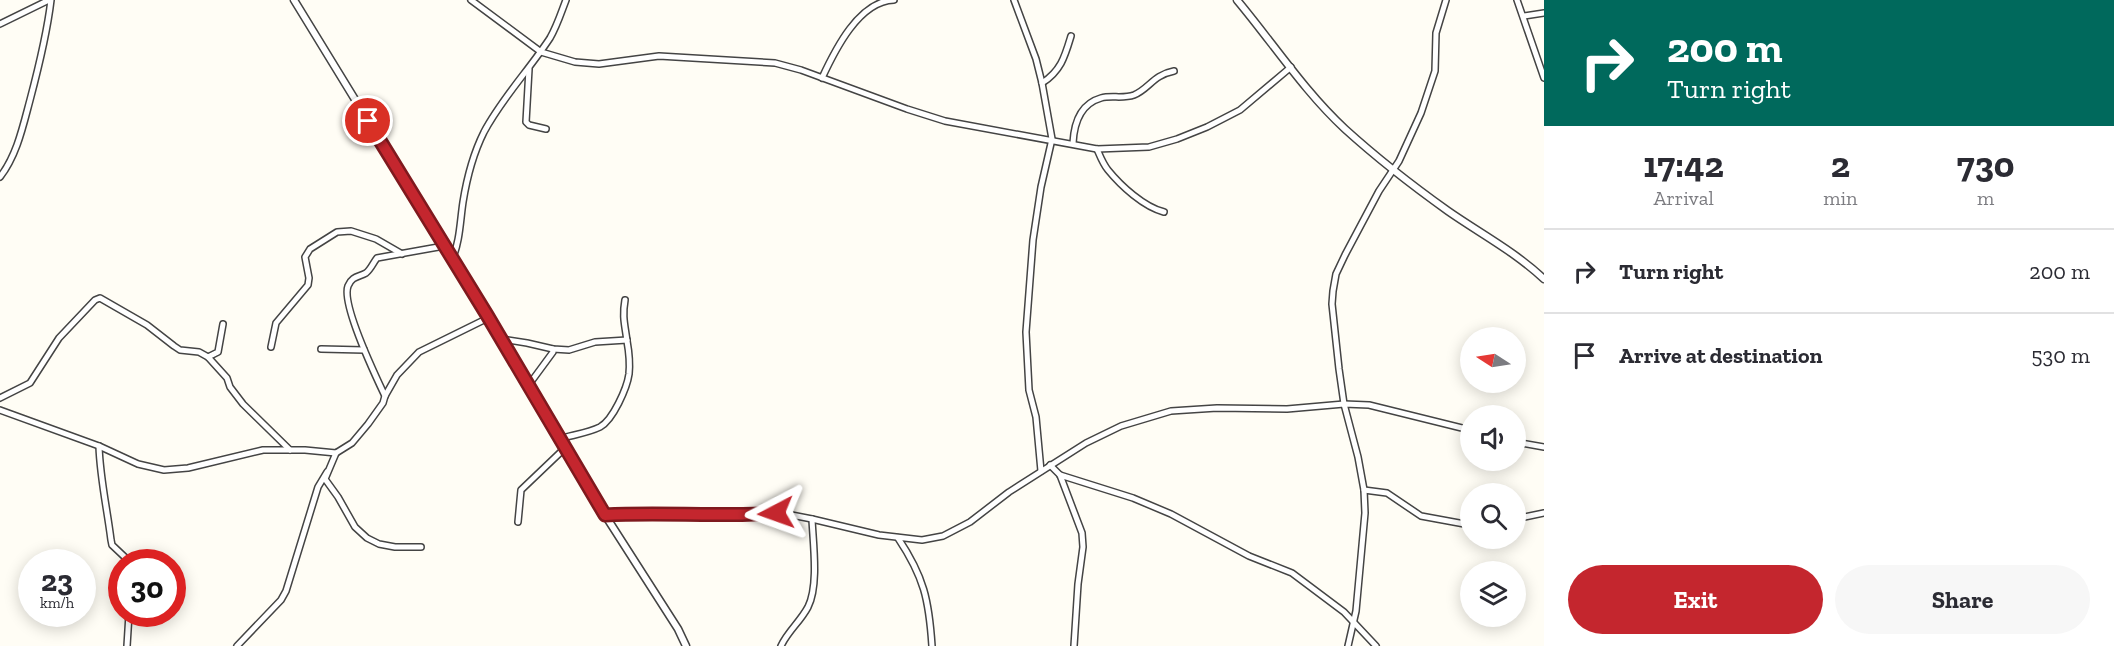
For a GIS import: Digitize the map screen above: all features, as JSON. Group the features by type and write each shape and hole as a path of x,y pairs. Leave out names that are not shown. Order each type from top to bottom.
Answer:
{"street":[{"path":"0,24 50,0"},
{"path":"0,177 10,164 24,123 46,42 50,0"},
{"path":"294,0 501,339 605,515 678,629 686,646"},
{"path":"471,0 540,51 575,62 599,64 659,56 775,63 945,121 1097,149 1149,147 1207,127 1240,110 1291,67"},
{"path":"452,260 459,244 463,204 472,161 484,132 504,99 529,67 555,27 566,0"},
{"path":"822,78 832,57 854,24 873,6 894,0"},
{"path":"1014,0 1036,59 1052,139 1034,232 1026,332 1029,390 1036,417 1041,471"},
{"path":"1237,0 1319,104 1345,129 1449,212 1500,243 1544,279"},
{"path":"1348,646 1356,610 1365,513 1364,490 1358,457 1344,404 1332,304 1336,274 1379,191 1411,136 1426,100 1435,71 1436,33 1446,0"},
{"path":"1517,0 1544,78"},
{"path":"1524,16 1544,13"},
{"path":"1042,83 1052,76 1064,61 1071,36"},
{"path":"529,67 526,122 529,125 546,129"},
{"path":"1073,143 1077,120 1089,104 1101,98 1135,94 1155,77 1174,71"},
{"path":"1097,149 1107,169 1136,198 1148,207 1164,212"},
{"path":"271,347 276,323 308,285 305,257 310,249 337,232 351,231 376,238 403,254"},
{"path":"385,396 364,350 348,304 347,289 350,282 357,276 365,274 377,258 444,246"},
{"path":"0,398 30,383 59,338 94,300 100,298 147,325 180,350 200,352 208,357 227,378 230,387 243,404 290,450"},
{"path":"559,439 599,428 610,417 626,387 629,373 627,340 623,323 625,300"},
{"path":"237,646 281,600 286,591 318,487 336,453 352,443 368,424 383,403 397,375 419,352 488,318"},
{"path":"208,357 218,352 223,324"},
{"path":"501,339 569,350 594,342 627,340"},
{"path":"321,349 364,350"},
{"path":"528,386 553,349"},
{"path":"605,515 776,513 898,538 922,540 943,536 970,522 1009,492 1086,443 1121,426 1171,411 1369,405 1460,428"},
{"path":"0,410 99,446 138,464 164,470 188,468 263,450 336,453"},
{"path":"1526,443 1544,447"},
{"path":"99,446 102,485 107,503 112,545 116,549"},
{"path":"518,522 521,490 565,448"},
{"path":"1050,465 1060,475 1082,533 1083,548 1077,584 1074,646"},
{"path":"327,471 326,484 338,497 355,527 367,538 395,548 421,547"},
{"path":"1060,475 1133,498 1171,514 1250,555 1292,573 1353,620 1376,646"},
{"path":"1364,490 1387,493 1420,516 1460,523"},
{"path":"1526,517 1544,513"},
{"path":"781,646 786,634 808,606 812,591 814,562 812,519"},
{"path":"898,538 921,578 929,605 932,646"},
{"path":"127,646 128,627"}],"route":[{"path":"368,121 487,315 605,515 776,513"}]}
